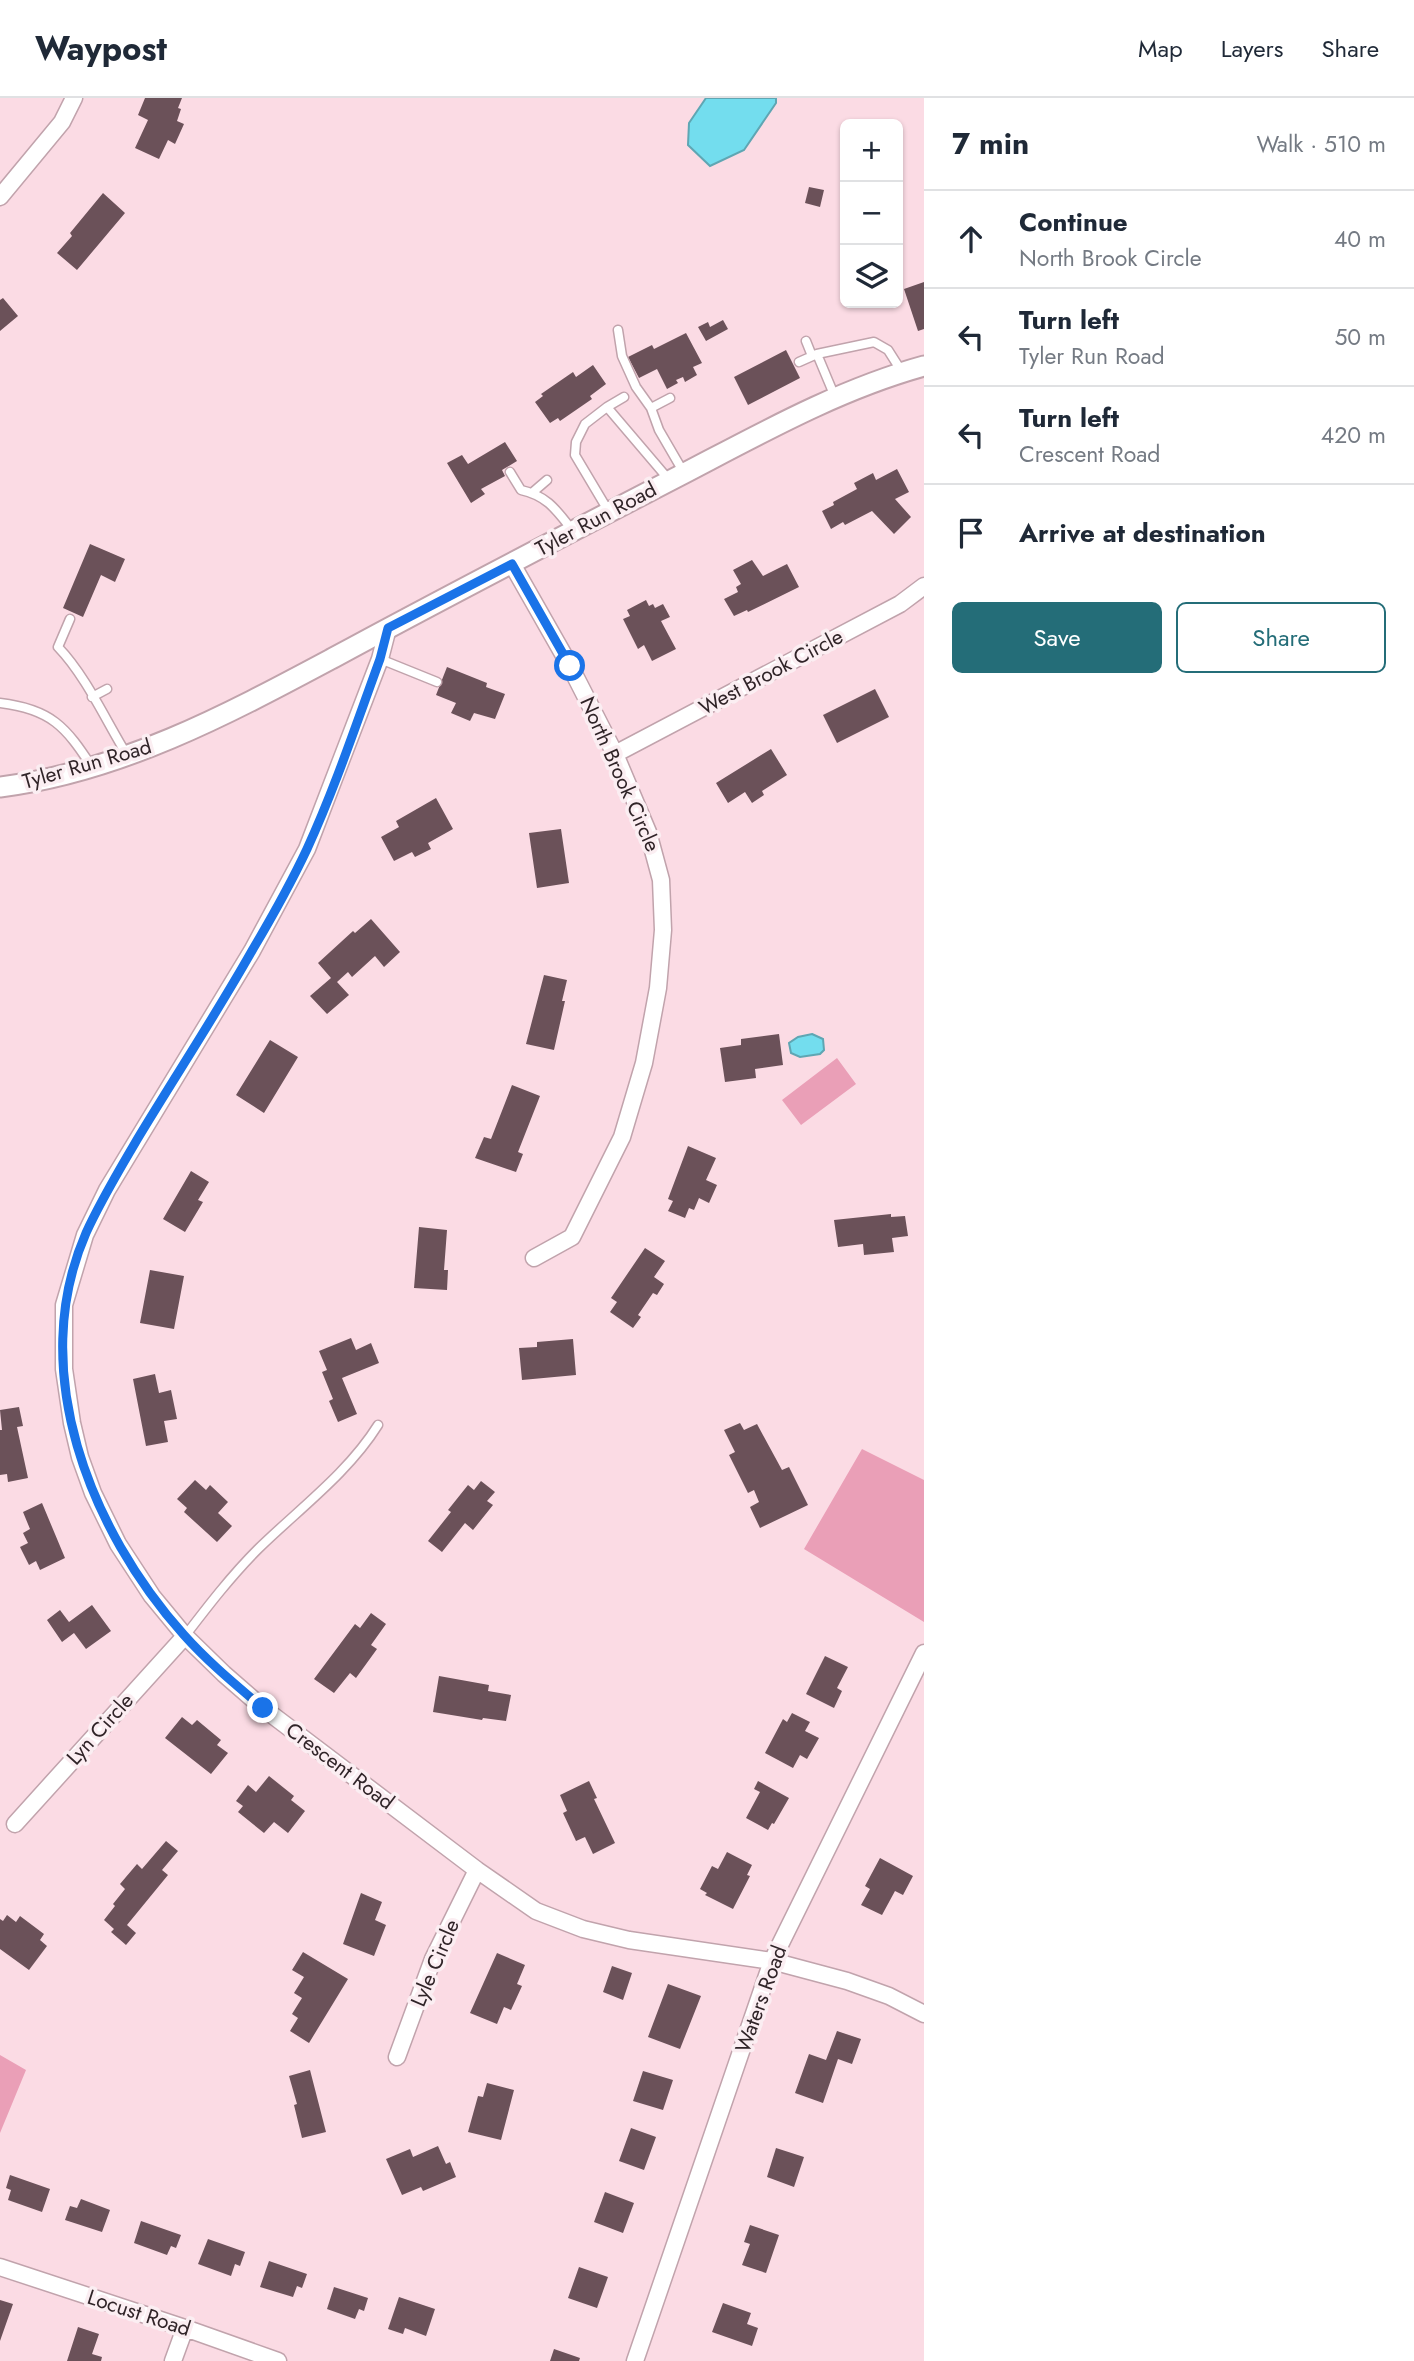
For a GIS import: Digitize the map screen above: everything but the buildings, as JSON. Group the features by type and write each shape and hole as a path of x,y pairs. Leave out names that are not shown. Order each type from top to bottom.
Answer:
{"street":[{"path":"0,197 62,122 74,98"},
{"name":"Tyler Run Road","path":"0,787 35,782 92,767 168,741 835,397 924,366"},
{"name":"North Brook Circle","path":"512,564 570,666 615,754 648,832 661,880 663,930 658,988 645,1063 622,1137 572,1237 534,1258"},
{"name":"West Brook Circle","path":"615,754 900,604 924,586"},
{"name":"Crescent Road","path":"388,628 380,659 307,849 252,951 107,1190 85,1235 64,1306 66,1390 72,1423 93,1493 118,1544 152,1596 185,1636 224,1674 263,1708 477,1870 536,1911 583,1929 629,1940 772,1961 847,1981 889,1996 924,2014"},
{"name":"Lyn Circle","path":"15,1824 185,1636"},
{"name":"Waters Road","path":"635,2361 772,1961 924,1653"},
{"name":"Lyle Circle","path":"397,2057 433,1959 477,1870"},
{"name":"Locust Road","path":"0,2267 278,2361"},
{"path":"173,2361 185,2328"}],"lane":[{"path":"618,330 622,356 636,387 651,408 677,477"},
{"path":"806,341 835,397"},
{"path":"799,362 815,355 874,342 888,350 903,372"},
{"path":"609,512 575,455 576,442 585,424 624,397"},
{"path":"651,408 670,398"},
{"path":"607,407 677,477"},
{"path":"510,472 521,490 533,492 553,505 573,531"},
{"path":"533,492 547,480"},
{"path":"70,619 58,647 127,755"},
{"path":"380,659 437,682"},
{"path":"92,697 107,689"},
{"path":"0,703 45,714 71,735 92,767"},
{"path":"185,1636 257,1550 319,1492 368,1441 378,1425"}],"shaded area":[{"path":"837,1058 856,1084 801,1125 782,1100"},
{"path":"862,1449 924,1480 924,1622 804,1549"},
{"path":"0,2055 26,2070 0,2133"}],"water":[{"path":"706,98 776,98 776,103 744,150 710,166 688,145 689,123"},
{"path":"812,1034 823,1039 824,1050 820,1054 800,1057 791,1053 789,1043 798,1037"}],"route":[{"path":"263,1708 185,1636 152,1596 118,1544 93,1493 80,1457 72,1423 64,1369 64,1306 85,1235 107,1190 252,951 307,849 380,659 388,628 512,564 570,666"}]}
